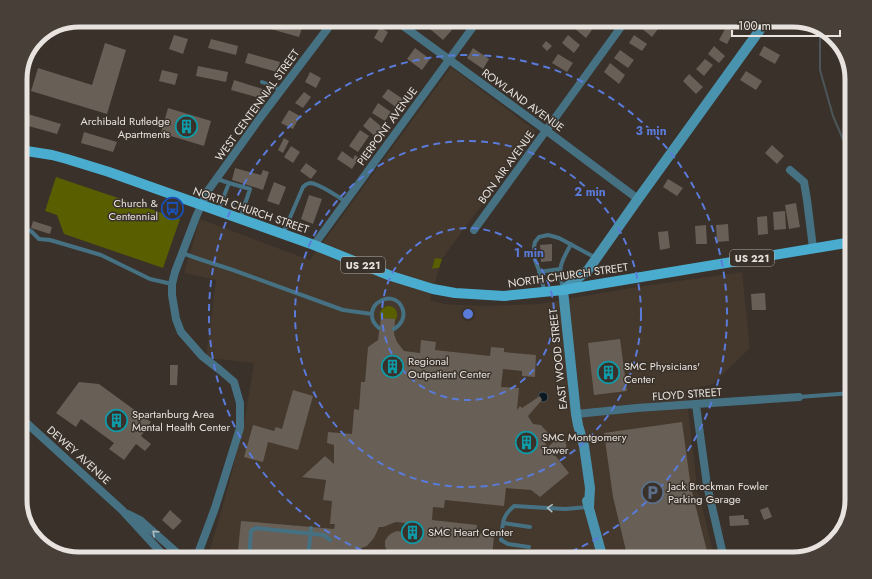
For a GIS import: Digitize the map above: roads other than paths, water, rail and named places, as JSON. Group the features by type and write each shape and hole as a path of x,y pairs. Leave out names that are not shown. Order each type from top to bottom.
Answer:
{"main road":[{"name":"NORTH CHURCH STREET","path":"27,151 52,155 109,172 314,245 391,276 433,289 455,293 504,296 563,290 845,243"}],"street":[{"name":"WEST CENTENNIAL STREET","path":"172,284 182,253 207,192 260,118 329,27"},
{"name":"ROWLAND AVENUE","path":"404,27 638,199"},
{"name":"PIERPONT AVENUE","path":"314,245 473,27"},
{"name":"BON AIR AVENUE","path":"474,230 621,27"},
{"path":"563,290 586,272 762,27"},
{"path":"790,170 804,182 813,248"},
{"path":"172,284 172,295 176,319 181,332 202,356 234,382 240,403 240,428 215,508 199,552"},
{"name":"EAST WOOD STREET","path":"563,290 576,414 584,446 590,488 589,507 601,552"},
{"name":"FLOYD STREET","path":"576,414 638,408 799,397"},
{"path":"696,405 706,485 722,552"},
{"name":"DEWEY AVENUE","path":"27,423 122,510 161,552"},
{"name":"DEWEY AVENUE","path":"122,510 140,520 176,552"}],"lane":[{"path":"262,82 275,87 280,91"},
{"path":"217,179 250,189 240,219"},
{"path":"217,211 229,183"},
{"path":"282,234 305,185 316,184 346,202"},
{"path":"27,229 39,239 50,240 101,255 150,279 172,284"},
{"path":"544,292 542,278 535,260 534,244 539,237 548,235 560,238 596,258"},
{"path":"563,290 560,269 571,244"},
{"path":"182,253 343,310 372,314"},
{"path":"539,272 560,269"},
{"path":"379,328 374,322 372,314 373,309 380,301 390,299 399,303 404,312 402,322 399,327 394,329"},
{"path":"799,397 845,394"},
{"path":"529,547 508,544 501,540 504,518 508,511 514,506 565,509 589,507"},
{"path":"503,523 530,527"},
{"path":"250,552 251,531 256,528 324,535 330,540"},
{"path":"309,552 311,528"}],"waterway":[{"path":"820,35 820,70 833,116 845,144"}],"place":[{"name":"Archibald Rutledge Apartments","path":"186,127"},
{"name":"Church & Centennial","path":"173,209"},
{"name":"Regional Outpatient Center","path":"392,367"},
{"name":"SMC Physicians' Center","path":"608,372"},
{"name":"Spartanburg Area Mental Health Center","path":"116,420"},
{"name":"SMC Montgomery Tower","path":"527,443"},
{"name":"Jack Brockman Fowler Parking Garage","path":"652,492"},
{"name":"SMC Heart Center","path":"413,532"}]}
